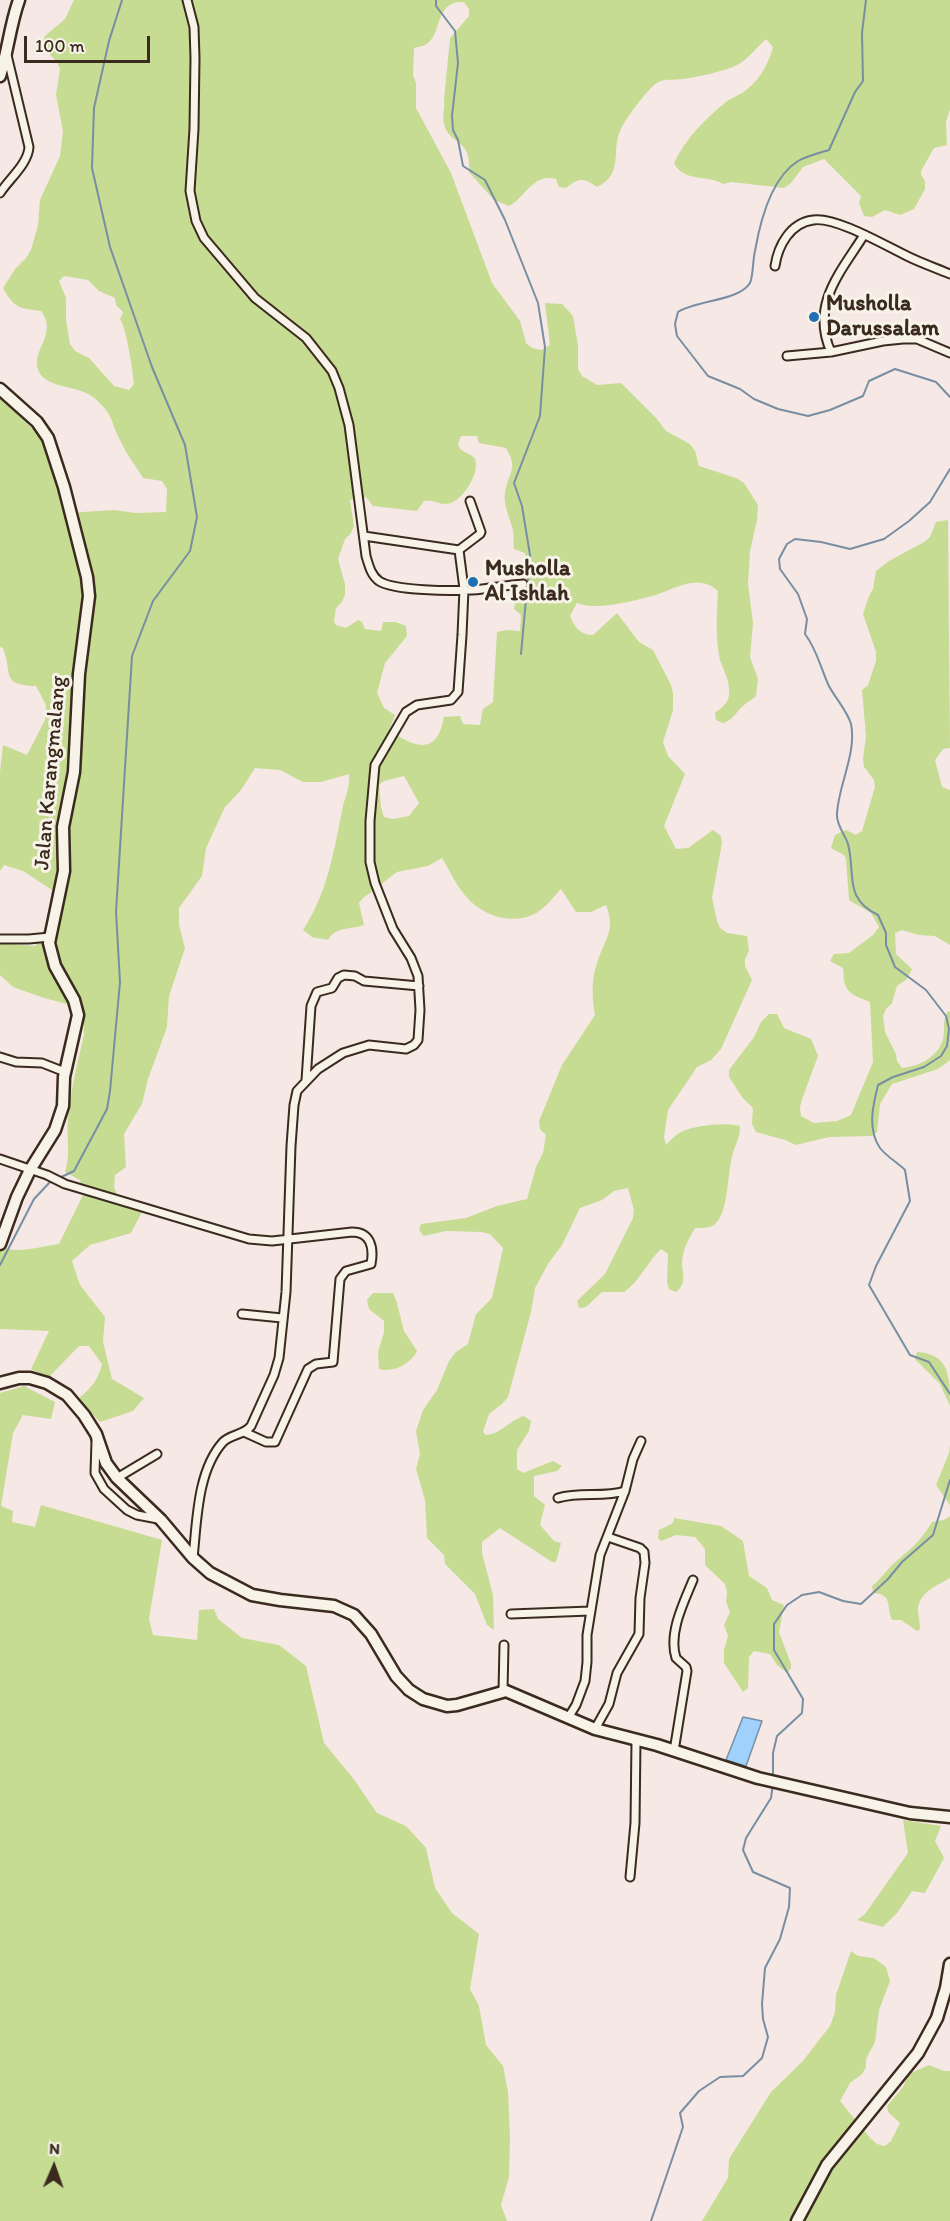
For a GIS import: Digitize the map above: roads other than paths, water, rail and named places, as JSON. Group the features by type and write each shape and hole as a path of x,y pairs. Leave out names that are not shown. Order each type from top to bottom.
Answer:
{"street":[{"path":"0,76 19,0"},
{"path":"187,0 194,27 194,129 190,191 196,221 204,238 250,292 306,338 332,371 349,425 369,567 380,581 388,585 411,589 464,589 523,584"},
{"path":"0,193 29,153 7,55"},
{"path":"775,266 780,244 787,235 810,220 827,221 864,235 950,274"},
{"path":"831,352 825,334 825,303 832,285 864,235"},
{"path":"787,356 831,352 883,340 903,339 917,339 950,353"},
{"name":"Jalan Karangmalang","path":"0,389 38,422 48,438 64,487 89,587 88,615 79,674 74,772 63,827 64,871 50,937 51,954 55,966 77,1008 77,1023 65,1072 63,1106 55,1130 30,1170 17,1197 0,1244"},
{"path":"364,536 459,550 481,531 470,501"},
{"path":"193,1558 198,1515 207,1471 222,1443 251,1426 277,1366 286,1292 294,1105 297,1091 318,1069 358,1047 383,1045 406,1049 418,1040 418,976 411,958 393,929 375,884 370,862 369,832 375,765 406,712 417,705 451,700 458,692 464,589 459,550"},
{"path":"0,939 50,937"},
{"path":"306,1080 310,1006 317,992 332,988 338,978 344,975 371,982 419,986"},
{"path":"0,1057 16,1062 42,1063 65,1072"},
{"path":"0,1159 47,1175 65,1184 249,1239 272,1241 352,1232 365,1234 369,1241 371,1262 367,1267 353,1268 341,1275 333,1362 316,1364 308,1369 277,1440 269,1443 244,1432"},
{"path":"242,1314 282,1318"},
{"path":"0,1383 19,1378 30,1378 46,1383 67,1395 96,1434 106,1463 117,1478 161,1520 193,1558 210,1573 252,1595 266,1599 334,1606 354,1615 371,1634 396,1676 409,1690 423,1699 447,1706 503,1691 518,1695 595,1729 758,1778 910,1813 950,1817"},
{"path":"96,1434 95,1473 104,1489 127,1510 137,1515 161,1520"},
{"path":"568,1718 576,1705 585,1681 590,1611 600,1555 625,1491 633,1459 641,1441"},
{"path":"117,1478 157,1454"},
{"path":"558,1498 571,1494 605,1496 625,1491"},
{"path":"595,1729 609,1704 616,1673 639,1634 640,1598 645,1563 644,1552 640,1548 608,1537"},
{"path":"674,1751 687,1671 686,1667 676,1658 674,1639 693,1580"},
{"path":"511,1614 590,1611"},
{"path":"503,1691 504,1645"},
{"path":"630,1877 635,1823 636,1741"},
{"path":"798,2221 826,2165 918,2053 937,2018 950,1964"}],"water":[{"path":"743,1717 762,1721 746,1766 726,1760"}],"waterway":[{"path":"57,1179 74,1171 107,1109 110,1091 120,982 116,912 132,656 153,601 190,551 197,517 185,445 152,367 110,247 92,168 94,108 109,41 122,0"},
{"path":"436,0 436,6 455,31 458,63 452,116 453,130 458,140 463,166 485,180 505,220 538,303 545,347 540,416 514,483 522,506 530,555 521,654"},
{"path":"866,0 862,33 863,81 855,92 829,150 798,161 781,178 774,189 760,227 750,283 737,293 678,312 675,324 677,336 708,376 740,389 754,399 778,409 808,416 830,410 863,396 869,381 895,369 936,382 950,397"},
{"path":"950,469 930,502 884,539 850,549 795,539 787,544 779,559 780,569 798,594 807,619 805,634 828,684 851,724 851,746 838,803 837,818 848,844 855,893 867,908 878,915 886,933 886,945 895,967 926,990 946,1016 949,1029 947,1046 941,1056 924,1067 893,1077 878,1085 873,1109 873,1133 880,1148 905,1170 910,1201 876,1266 869,1285 910,1355 929,1362 950,1394"},
{"path":"0,1265 34,1199 51,1181"},
{"path":"773,1778 773,1753 777,1736 802,1713 803,1699 774,1650 774,1624 787,1605 802,1595 819,1592 843,1601 861,1604 888,1579 902,1562 933,1535 950,1480"},
{"path":"651,2221 683,2127 680,2113 699,2091 720,2077 743,2076 762,2058 768,2037 762,2004 765,1968 780,1939 789,1907 790,1888 753,1872 743,1850 746,1838 771,1798 773,1784"}],"place":[{"name":"Musholla Darussalam","path":"814,317"},
{"name":"Musholla Al Ishlah","path":"473,582"}]}
